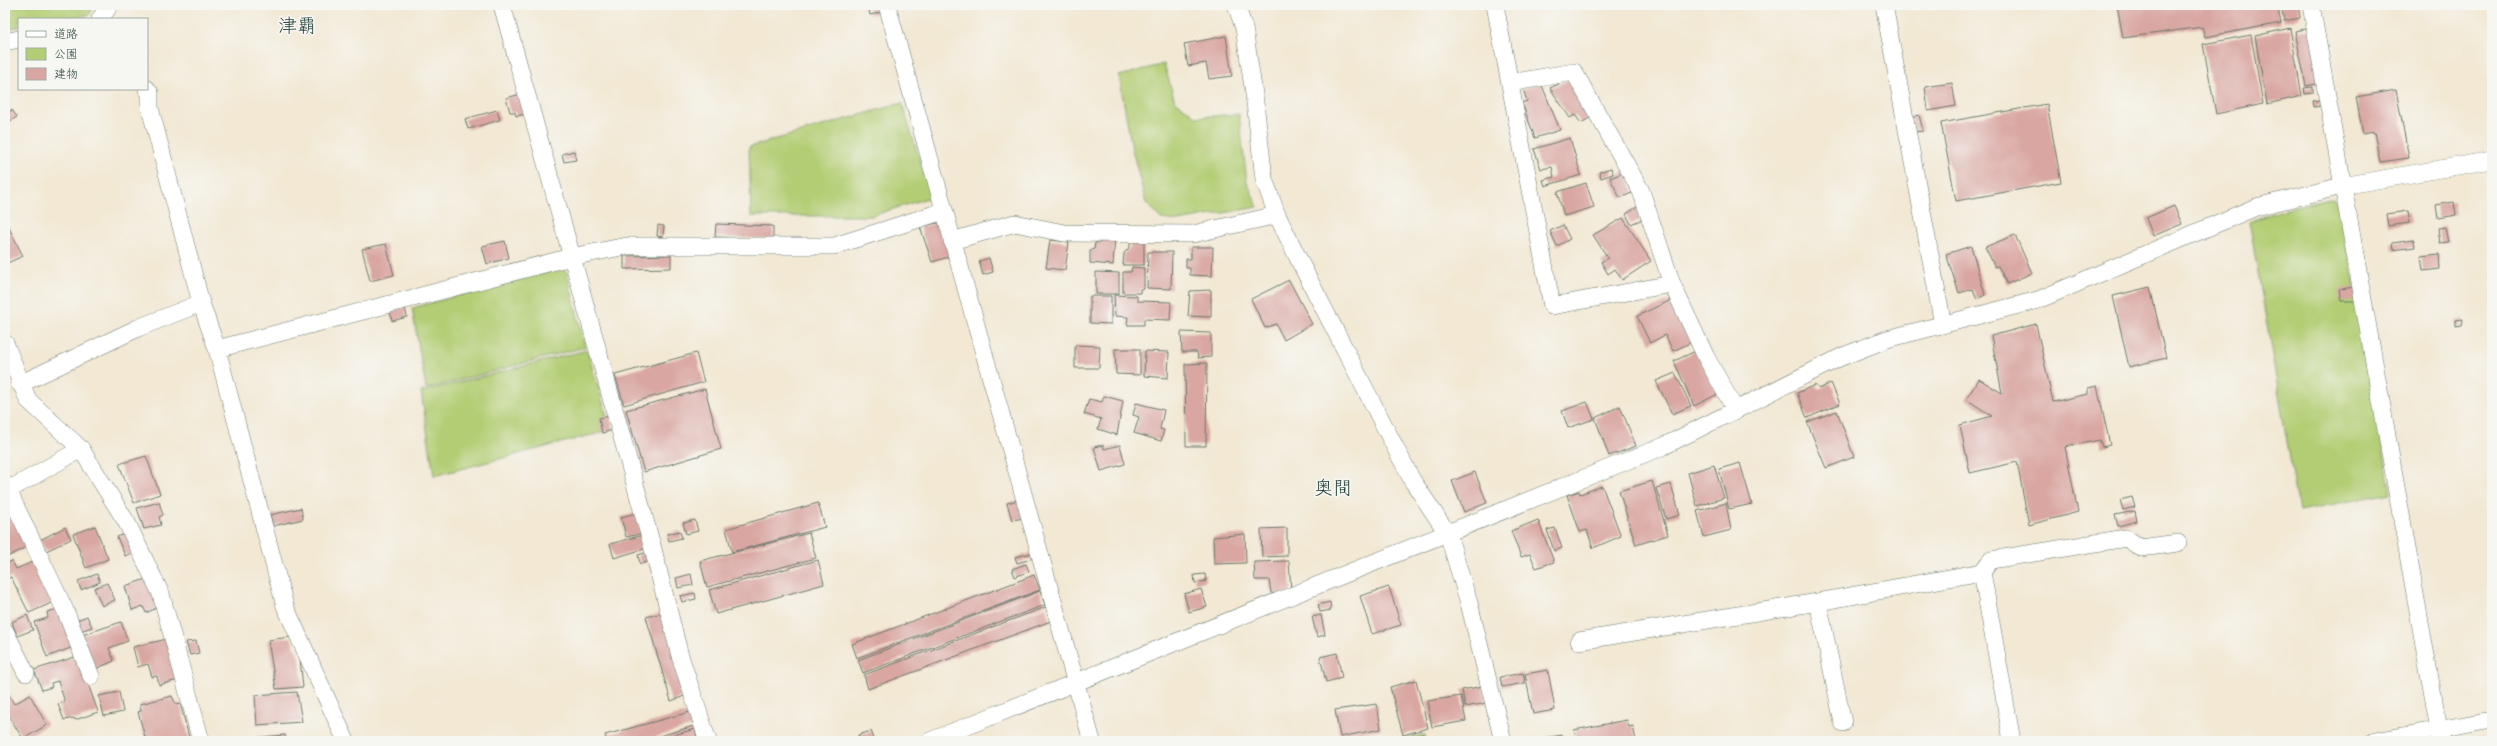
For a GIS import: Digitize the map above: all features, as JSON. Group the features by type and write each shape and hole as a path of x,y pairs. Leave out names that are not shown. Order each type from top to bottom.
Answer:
{"street":[{"path":"101,18 110,5"},
{"path":"502,5 653,549 680,656 708,741"},
{"path":"887,5 1092,741"},
{"path":"1236,5 1244,28 1254,94 1264,180 1277,215 1412,480 1448,534 1469,603 1503,741"},
{"path":"1495,5 1552,306 1672,284"},
{"path":"1884,5 1943,325"},
{"path":"2311,5 2440,736"},
{"path":"5,42 18,39"},
{"path":"1510,83 1574,72 1641,191 1672,284 1706,357 1736,411"},
{"path":"148,90 150,93 150,108 201,303 217,349 285,606 346,741"},
{"path":"930,741 1076,684 1664,446 1841,357 1887,340 2038,300 2256,207 2342,186 2492,160"},
{"path":"217,349 571,257 627,246 834,246 944,211"},
{"path":"952,241 1015,223 1064,233 1193,234 1277,215"},
{"path":"20,384 138,328 201,303"},
{"path":"5,343 20,384 28,400 81,449 127,523 161,594 201,741"},
{"path":"81,449 6,489 65,610 91,676"},
{"path":"1579,641 1818,602 1982,572 1991,560 2126,538 2141,548 2178,543"},
{"path":"1982,572 2012,741"},
{"path":"1818,602 1843,723"},
{"path":"5,631 26,673"},
{"path":"2375,741 2440,736 2492,720"}],"green space":[{"path":"5,5 95,5 89,15 70,18 18,18 18,27 5,29"},
{"path":"1164,64 1175,101 1197,117 1239,114 1247,182 1258,207 1178,221 1161,219 1146,203 1132,149 1119,76"},
{"path":"902,103 931,197 871,216 751,216 749,147"},
{"path":"2333,198 2341,207 2391,493 2299,511 2249,221 2280,211"},
{"path":"561,268 567,273 585,347 426,389 412,308"},
{"path":"587,350 611,430 434,476 421,392"},
{"path":"1425,735 1426,741 1397,741"}],"building":[{"path":"868,5 881,5 883,12 870,15"},
{"path":"2117,5 2277,5 2281,23 2205,37 2202,27 2123,38"},
{"path":"2281,5 2298,5 2300,18 2284,21"},
{"path":"2290,28 2302,96 2267,104 2255,36"},
{"path":"2312,28 2322,83 2306,86 2295,31"},
{"path":"2251,35 2263,104 2216,114 2203,44"},
{"path":"1226,36 1232,76 1209,79 1206,63 1188,66 1184,44"},
{"path":"1570,79 1593,116 1581,123 1575,115 1570,118 1550,88"},
{"path":"1541,83 1560,130 1535,138 1522,103 1527,101 1523,89"},
{"path":"1952,83 1956,106 1928,111 1925,87"},
{"path":"2313,87 2313,93 2305,94 2304,88"},
{"path":"2396,90 2409,158 2380,162 2374,132 2363,134 2356,97"},
{"path":"521,94 526,114 516,116 515,112 510,112 506,98"},
{"path":"2321,100 2321,106 2314,107 2313,101"},
{"path":"2047,104 2061,182 1956,201 1941,123"},
{"path":"12,110 17,117 5,124 5,114"},
{"path":"497,110 500,120 468,129 465,119"},
{"path":"1919,115 1923,131 1914,132 1911,117"},
{"path":"1570,138 1581,175 1545,186 1543,180 1554,177 1552,167 1541,169 1534,149"},
{"path":"574,151 576,160 564,162 562,154"},
{"path":"1611,168 1613,174 1601,178 1599,172"},
{"path":"1625,172 1634,192 1620,198 1610,178"},
{"path":"1586,183 1594,207 1564,216 1557,192"},
{"path":"2454,202 2456,215 2438,218 2436,205"},
{"path":"2174,206 2182,224 2153,236 2146,218"},
{"path":"1637,207 1645,218 1631,224 1626,214"},
{"path":"2408,211 2410,223 2388,226 2386,214"},
{"path":"1623,218 1651,261 1622,280 1615,269 1608,274 1601,262 1608,258 1593,235"},
{"path":"937,223 942,226 952,256 932,262 920,227"},
{"path":"7,224 23,256 5,264 5,225"},
{"path":"716,224 773,226 773,239 715,237"},
{"path":"658,225 664,226 663,237 657,236"},
{"path":"1563,225 1570,239 1557,246 1550,231"},
{"path":"2445,227 2448,243 2440,244 2438,228"},
{"path":"2015,235 2032,273 2007,284 1998,266 1995,267 1985,247"},
{"path":"1101,237 1115,237 1113,265 1090,263 1090,251 1094,249 1095,243 1101,242"},
{"path":"1050,240 1069,242 1065,270 1046,268"},
{"path":"1130,240 1144,240 1144,265 1123,265 1124,253 1130,247"},
{"path":"2414,240 2415,247 2393,250 2392,243"},
{"path":"505,241 509,258 487,264 482,246"},
{"path":"386,244 394,275 370,281 362,249"},
{"path":"1971,246 1985,295 1977,299 1973,289 1959,293 1946,254"},
{"path":"1191,247 1213,247 1212,276 1190,275 1190,268 1186,268 1186,259 1191,259"},
{"path":"1148,252 1172,252 1171,289 1147,288"},
{"path":"2439,254 2440,269 2423,271 2421,256"},
{"path":"671,255 671,268 624,269 624,256"},
{"path":"989,258 993,272 983,275 979,261"},
{"path":"1132,267 1144,268 1144,289 1140,289 1140,293 1123,293 1123,272 1131,272"},
{"path":"1096,272 1119,273 1119,294 1096,294"},
{"path":"1289,280 1312,324 1284,340 1276,324 1265,328 1251,299"},
{"path":"2150,287 2166,358 2129,367 2113,296"},
{"path":"2356,287 2356,301 2341,301 2339,289"},
{"path":"1211,290 1211,317 1188,316 1190,291"},
{"path":"1114,295 1137,296 1137,301 1171,302 1170,320 1144,319 1144,325 1127,325 1128,317 1115,316"},
{"path":"1090,296 1111,296 1111,324 1090,323"},
{"path":"1671,300 1692,342 1673,351 1665,335 1650,343 1637,316"},
{"path":"405,307 407,317 392,321 390,311"},
{"path":"2463,319 2462,325 2456,326 2456,320"},
{"path":"2036,324 2053,402 2088,394 2088,388 2097,386 2110,445 2102,447 2100,440 2065,447 2078,512 2029,525 2017,462 1970,473 1960,425 1992,416 1966,399 1979,379 2002,393 1991,336"},
{"path":"1181,332 1211,333 1211,357 1198,358 1197,352 1182,352"},
{"path":"1075,345 1100,346 1099,368 1075,368"},
{"path":"1115,349 1140,349 1140,375 1116,374"},
{"path":"1698,350 1718,394 1694,406 1674,361"},
{"path":"1145,351 1169,352 1168,378 1144,376"},
{"path":"696,353 704,382 624,405 615,375"},
{"path":"1207,363 1206,446 1186,446 1185,364"},
{"path":"1675,373 1691,406 1672,414 1656,381"},
{"path":"1831,383 1840,404 1807,418 1797,393 1815,385 1819,389"},
{"path":"705,389 721,449 644,472 626,410"},
{"path":"1104,396 1123,401 1117,435 1098,429 1101,419 1084,414 1089,399 1102,402"},
{"path":"1587,402 1594,419 1568,428 1562,411"},
{"path":"1136,403 1164,410 1160,429 1164,430 1161,441 1134,433 1139,417 1133,415"},
{"path":"1620,406 1636,446 1609,456 1595,418"},
{"path":"1837,411 1854,457 1826,468 1807,422"},
{"path":"610,416 613,430 602,433 599,418"},
{"path":"1103,445 1104,449 1120,445 1125,464 1101,471 1094,447"},
{"path":"146,456 160,494 134,503 119,464"},
{"path":"1740,463 1752,504 1729,509 1719,469"},
{"path":"1714,465 1724,498 1697,506 1688,473"},
{"path":"1475,472 1487,503 1464,512 1452,481"},
{"path":"1652,481 1668,535 1636,545 1619,491"},
{"path":"1671,484 1680,515 1666,519 1656,488"},
{"path":"1602,486 1621,536 1593,548 1587,530 1580,532 1567,495 1579,491 1580,494"},
{"path":"5,495 15,512 5,516"},
{"path":"2132,497 2135,507 2123,510 2120,500"},
{"path":"1019,500 1024,518 1012,520 1007,503"},
{"path":"159,502 163,515 159,517 161,525 144,529 137,508"},
{"path":"818,503 825,527 732,552 726,529"},
{"path":"1726,503 1731,530 1704,537 1697,511"},
{"path":"301,508 303,519 273,526 270,515"},
{"path":"2135,511 2137,521 2118,526 2115,515"},
{"path":"636,513 640,534 626,537 621,517"},
{"path":"14,515 29,546 5,558 5,519"},
{"path":"695,520 698,531 686,534 683,523"},
{"path":"1538,520 1554,562 1536,568 1530,554 1521,557 1511,531"},
{"path":"95,526 108,559 86,568 73,534"},
{"path":"65,527 71,539 46,551 40,540"},
{"path":"1287,528 1287,556 1262,557 1261,529"},
{"path":"1555,528 1562,548 1554,551 1547,530"},
{"path":"680,531 682,538 669,541 667,534"},
{"path":"130,532 138,551 125,556 117,537"},
{"path":"809,533 816,558 707,587 700,561"},
{"path":"1245,534 1246,563 1214,564 1213,537"},
{"path":"643,535 647,548 614,558 610,544"},
{"path":"648,552 651,561 640,564 638,555"},
{"path":"1032,553 1034,558 1017,563 1015,557"},
{"path":"37,560 56,601 29,613 11,577 5,580 5,564 12,561 16,569"},
{"path":"818,560 824,584 716,614 709,590"},
{"path":"1289,561 1291,591 1279,595 1271,593 1269,580 1255,580 1254,562"},
{"path":"1026,564 1029,571 1015,577 1012,569"},
{"path":"97,574 100,582 81,590 78,581"},
{"path":"691,574 693,585 678,588 676,578"},
{"path":"1205,574 1206,581 1195,583 1194,575"},
{"path":"1034,575 1040,590 857,658 852,644"},
{"path":"149,578 161,606 146,613 143,606 132,610 125,586"},
{"path":"107,583 115,600 102,606 94,588"},
{"path":"1389,587 1401,625 1372,634 1360,596"},
{"path":"1201,589 1207,607 1189,612 1184,594"},
{"path":"1040,591 1045,605 863,673 858,660"},
{"path":"695,593 696,599 682,602 680,596"},
{"path":"1330,602 1331,610 1320,612 1318,605"},
{"path":"1046,607 1051,621 868,689 864,675"},
{"path":"61,608 73,647 47,657 34,622 48,618 47,612"},
{"path":"663,613 687,695 671,701 646,617"},
{"path":"27,615 33,630 17,636 12,622"},
{"path":"1321,615 1325,635 1317,637 1312,617"},
{"path":"87,616 92,627 77,632 73,622"},
{"path":"121,622 128,641 109,648 114,661 93,670 79,636"},
{"path":"291,637 300,659 303,687 276,689 268,640"},
{"path":"167,639 178,680 159,685 157,676 152,677 148,664 138,667 133,647"},
{"path":"196,641 199,653 190,655 186,642"},
{"path":"1337,653 1342,678 1326,682 1320,657"},
{"path":"78,656 98,712 75,720 74,718 64,720 58,704 65,702 58,681 51,683 52,687 42,690 34,670"},
{"path":"1548,670 1555,710 1533,714 1525,674"},
{"path":"1523,673 1525,683 1502,687 1500,677"},
{"path":"1416,680 1428,728 1403,735 1390,687"},
{"path":"1483,686 1487,703 1465,707 1462,690"},
{"path":"119,692 123,712 104,716 99,696"},
{"path":"297,692 302,722 257,725 255,695"},
{"path":"8,693 14,704 30,695 47,725 23,739 8,715 5,717 5,695"},
{"path":"172,696 176,704 180,703 190,741 146,741 138,712 141,711 140,704"},
{"path":"1461,696 1466,721 1432,727 1427,701"},
{"path":"1377,704 1381,729 1340,737 1335,710"},
{"path":"690,712 694,726 642,741 607,741 605,735"},
{"path":"1627,720 1629,727 1633,726 1636,741 1577,741 1574,730"},
{"path":"695,729 698,741 652,741"},
{"path":"871,731 875,741 860,741 858,735"},
{"path":"285,735 285,741 252,741 252,738"},
{"path":"1562,735 1564,741 1532,740"},
{"path":"1492,738 1492,741 1475,740"}],"district":[{"name":"津覇","path":"297,26"},
{"name":"奥間","path":"1333,488"}]}
